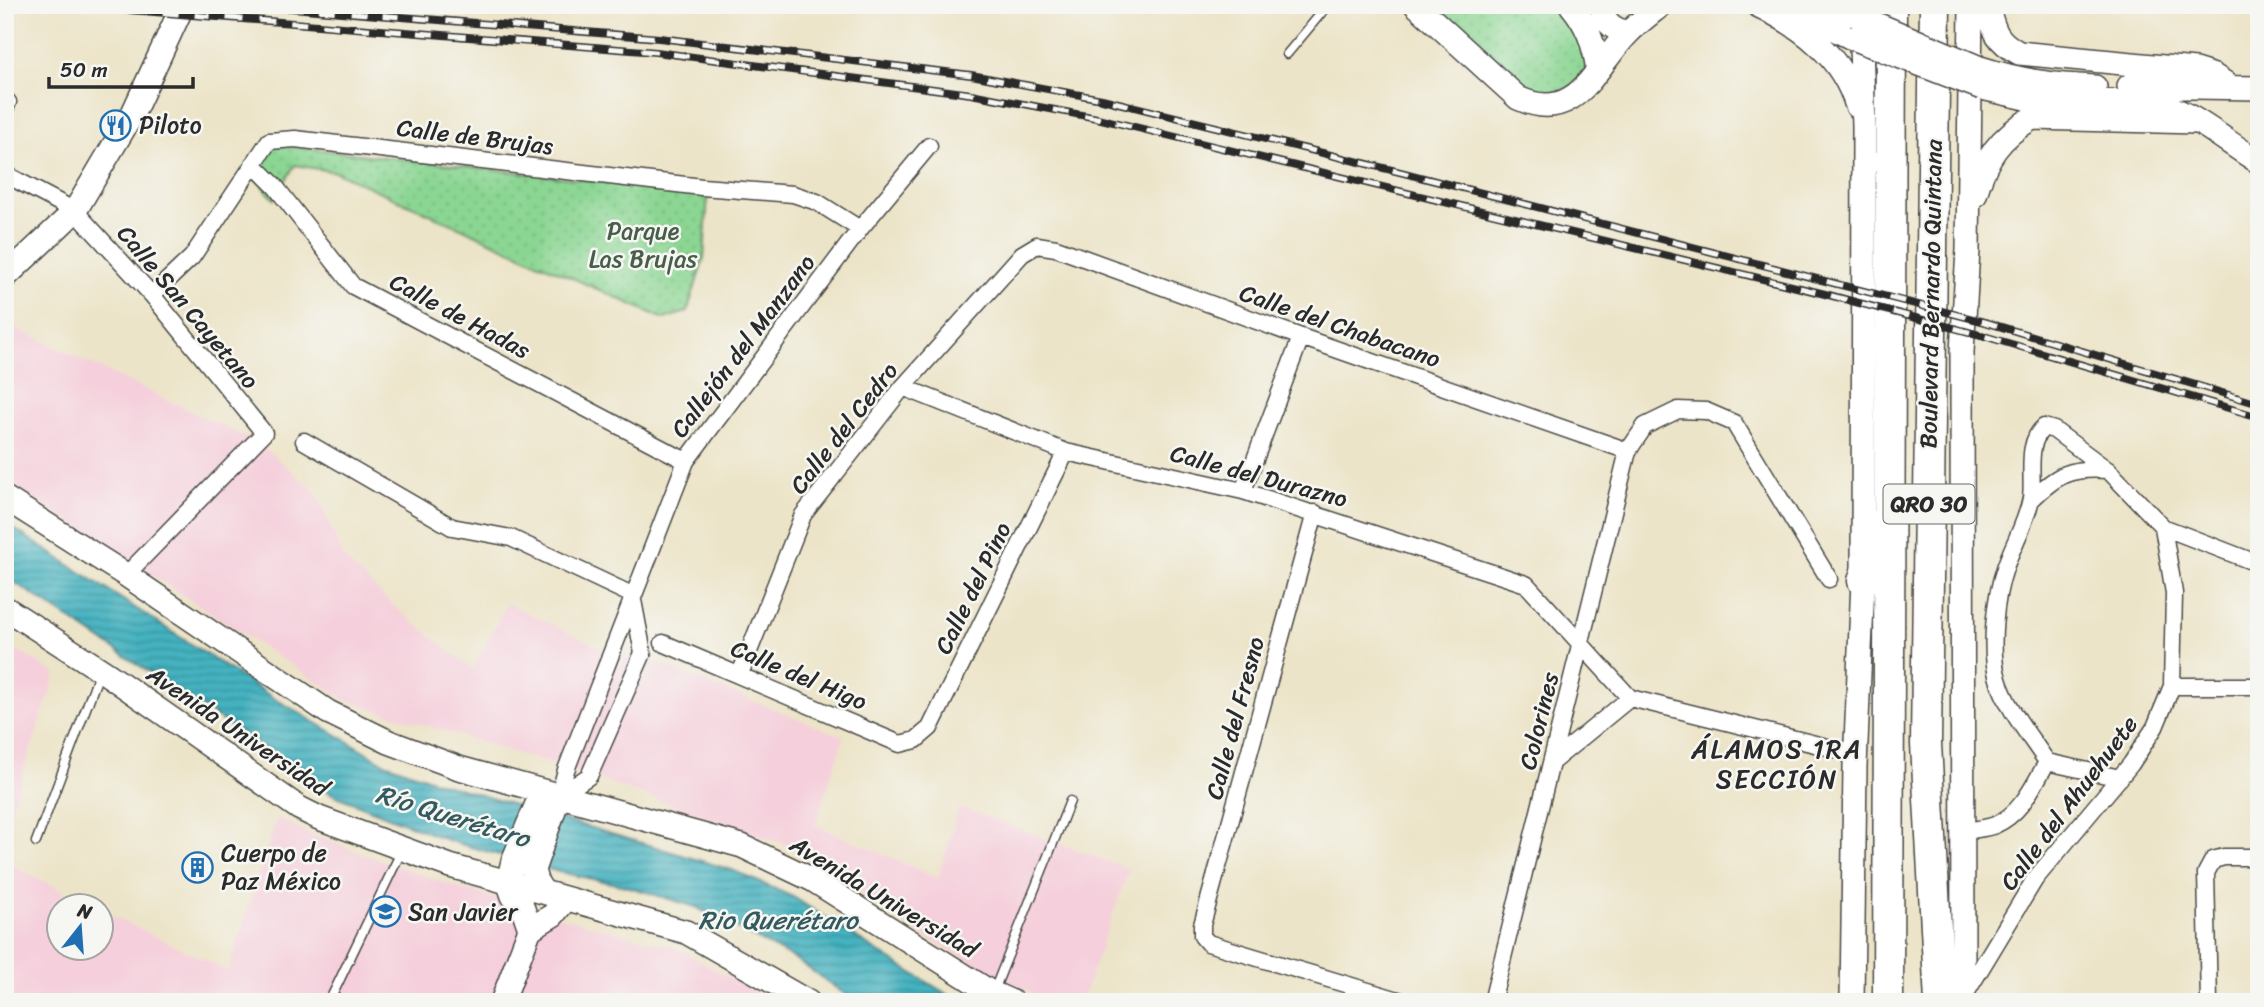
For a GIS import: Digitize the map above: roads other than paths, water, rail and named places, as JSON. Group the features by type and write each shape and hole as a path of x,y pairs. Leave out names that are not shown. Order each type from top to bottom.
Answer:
{"highway":[{"name":"Boulevard Bernardo Quintana","path":"1888,1002 1891,5"},
{"name":"Boulevard Bernardo Quintana","path":"1935,5 1926,744 1955,1001"},
{"path":"1863,581 1873,550 1879,451 1889,415"}],"main road":[{"path":"5,277 75,211 133,113 183,5"},
{"path":"1416,5 1518,98 1529,103 1558,103 1583,91 1628,33 1661,5"},
{"path":"1571,5 1588,29 1598,70"},
{"path":"1602,5 1605,19 1613,29 1628,33"},
{"path":"1757,5 1804,31 1841,69 1864,126"},
{"path":"1785,5 1852,38 1981,78 2044,102 2150,101 2176,109 2259,162"},
{"path":"1833,5 1857,10 1981,78 2009,78 2047,85 2259,88"},
{"name":"Boulevard Bernardo Quintana","path":"1955,1001 1963,831 1962,352 1968,250 1971,5"},
{"path":"1987,5 1996,36 2019,53 2195,70 2214,76 2231,87"},
{"path":"1852,1002 1855,754 1863,581 1864,126 1857,10"},
{"path":"1968,250 1975,194 1982,171 1994,149 2012,131 2032,118 2198,122"},
{"name":"Avenida Universidad","path":"5,498 126,575 328,712 389,742 541,803 742,846 813,880 1002,997"},
{"name":"Avenida Universidad","path":"5,608 101,670 299,808 319,818 402,848 518,870 543,892 686,932 808,1002"},
{"path":"530,929 522,906 513,896 518,870 541,803"},
{"path":"502,1002 530,929 553,915 566,899"}],"street":[{"name":"Calle de Brujas","path":"152,295 192,257 268,141 295,139 702,187 793,194 817,202 860,229"},
{"name":"Callejón del Manzano","path":"541,803 566,770 686,461 860,229 929,146"},
{"name":"Calle de Hadas","path":"253,164 275,186 353,286 686,461"},
{"name":"Calle San Cayetano","path":"5,174 75,211 152,295 264,433 126,575"},
{"name":"Calle del Chabacano","path":"1037,245 1056,248 1628,451"},
{"name":"Calle del Cedro","path":"740,674 803,515 903,387 1022,254 1037,245"},
{"path":"1242,491 1301,337"},
{"name":"Calle del Durazno","path":"903,387 1066,452 1242,491 1526,584 1630,698"},
{"path":"1628,451 1645,426 1678,410 1706,411 1734,423 1829,579"},
{"path":"2120,778 2047,762 2011,708 1997,678 1994,609 2031,500 2036,434 2044,427 2054,429 2109,471 2163,527 2259,564"},
{"path":"304,441 452,527 511,538 632,595 643,653 589,776 541,803"},
{"name":"Colorines","path":"1492,1002 1628,451"},
{"name":"Calle del Pino","path":"916,740 930,728 1066,452"},
{"path":"2031,500 2046,484 2064,473 2087,468 2109,471"},
{"name":"Calle del Fresno","path":"1315,513 1206,912 1202,936 1208,943 1405,1002"},
{"name":"Calle del Ahuehuete","path":"1955,1001 2035,879 2120,778 2155,727 2172,686 2174,593 2163,527"},
{"name":"Calle del Higo","path":"663,643 900,744 916,740"},
{"path":"2172,686 2259,685"},
{"path":"1553,761 1630,698 1855,754"},
{"path":"1963,831 1994,825 2010,815 2023,804 2047,762"},
{"path":"2209,1002 2206,873 2213,860 2259,857"}],"lane":[{"path":"1287,54 1328,5"},
{"path":"36,842 101,670"},
{"path":"1002,997 1070,801"},
{"path":"329,1002 402,848"}],"water":[{"name":"Rio Querétaro","path":"5,523 272,697 385,763 441,783 732,870 793,897 960,1002 856,1002 795,959 696,907 626,886 559,872 450,841 334,795 5,576"}],"railway":[{"path":"67,5 656,52 971,94 1097,118 1825,294 1984,336 2259,417"},
{"path":"255,5 659,38 971,75 1102,99 1404,173 1985,322 2259,404"}],"place":[{"name":"Piloto","path":"116,125"},
{"name":"Cuerpo de Paz México","path":"198,867"},
{"name":"San Javier","path":"385,912"}],"district":[{"name":"ÁLAMOS 1RA SECCIÓN","path":"1777,764"}],"park label":[{"name":"Parque Las Brujas","path":"643,245"}],"water label":[{"name":"Río Querétaro","path":"453,816"}]}
